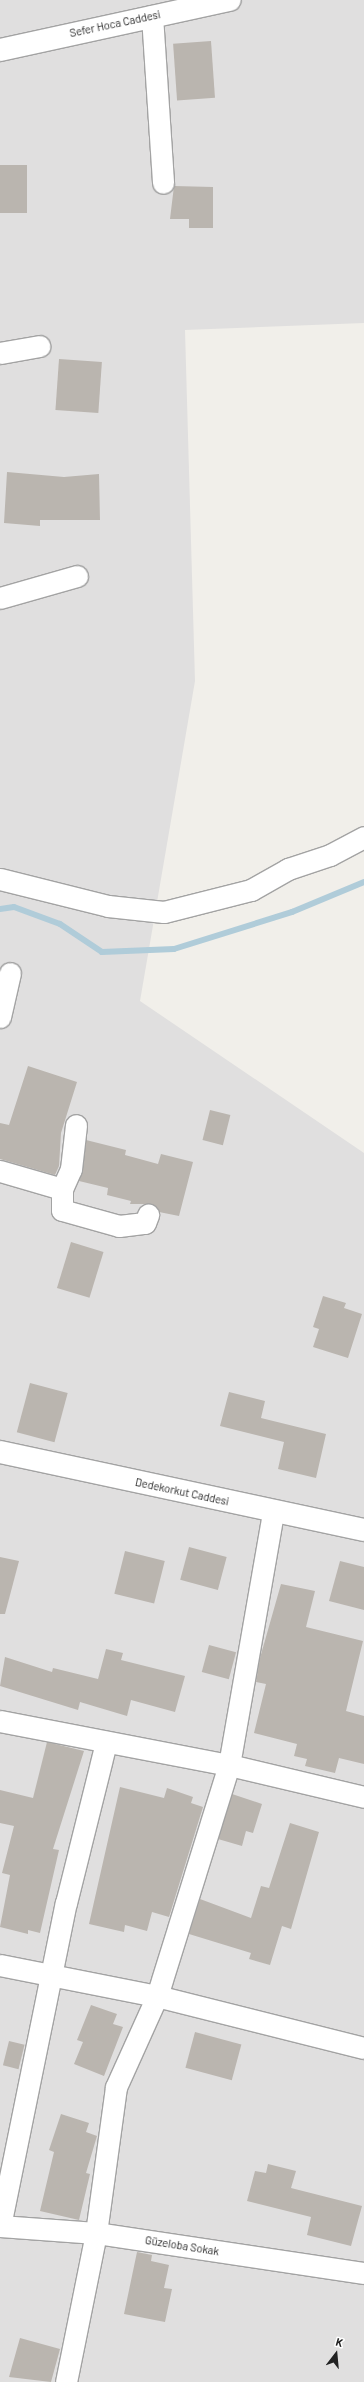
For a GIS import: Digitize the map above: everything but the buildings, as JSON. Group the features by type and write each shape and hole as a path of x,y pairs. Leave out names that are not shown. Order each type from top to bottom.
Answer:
{"street":[{"name":"Sefer Hoca Caddesi","path":"0,50 230,0"},
{"path":"152,16 163,183"},
{"path":"0,353 39,346"},
{"path":"0,598 77,576"},
{"path":"0,879 108,906 164,912 251,890 288,869 330,855 364,837"},
{"path":"0,1018 10,973"},
{"path":"76,1125 71,1169 62,1189 62,1210 119,1226 145,1223 148,1215"},
{"path":"0,1171 62,1189"},
{"name":"Dedekorkut Caddesi","path":"0,1452 273,1512 364,1530"},
{"path":"66,2382 96,2232 116,2087 157,1996 229,1764 273,1512"},
{"path":"0,1721 229,1764 364,1797"},
{"path":"0,2226 51,1975 106,1742"},
{"path":"0,1965 157,1996 364,2048"},
{"name":"Güzeloba Sokak","path":"0,2226 96,2232 364,2273"}],"shaded area":[{"path":"0,0 364,0 364,323 185,330 195,681 140,1001 364,1153 364,2382 0,2382"}],"waterway":[{"path":"0,909 14,907 60,924 102,952 174,949 292,912 364,882"}]}
